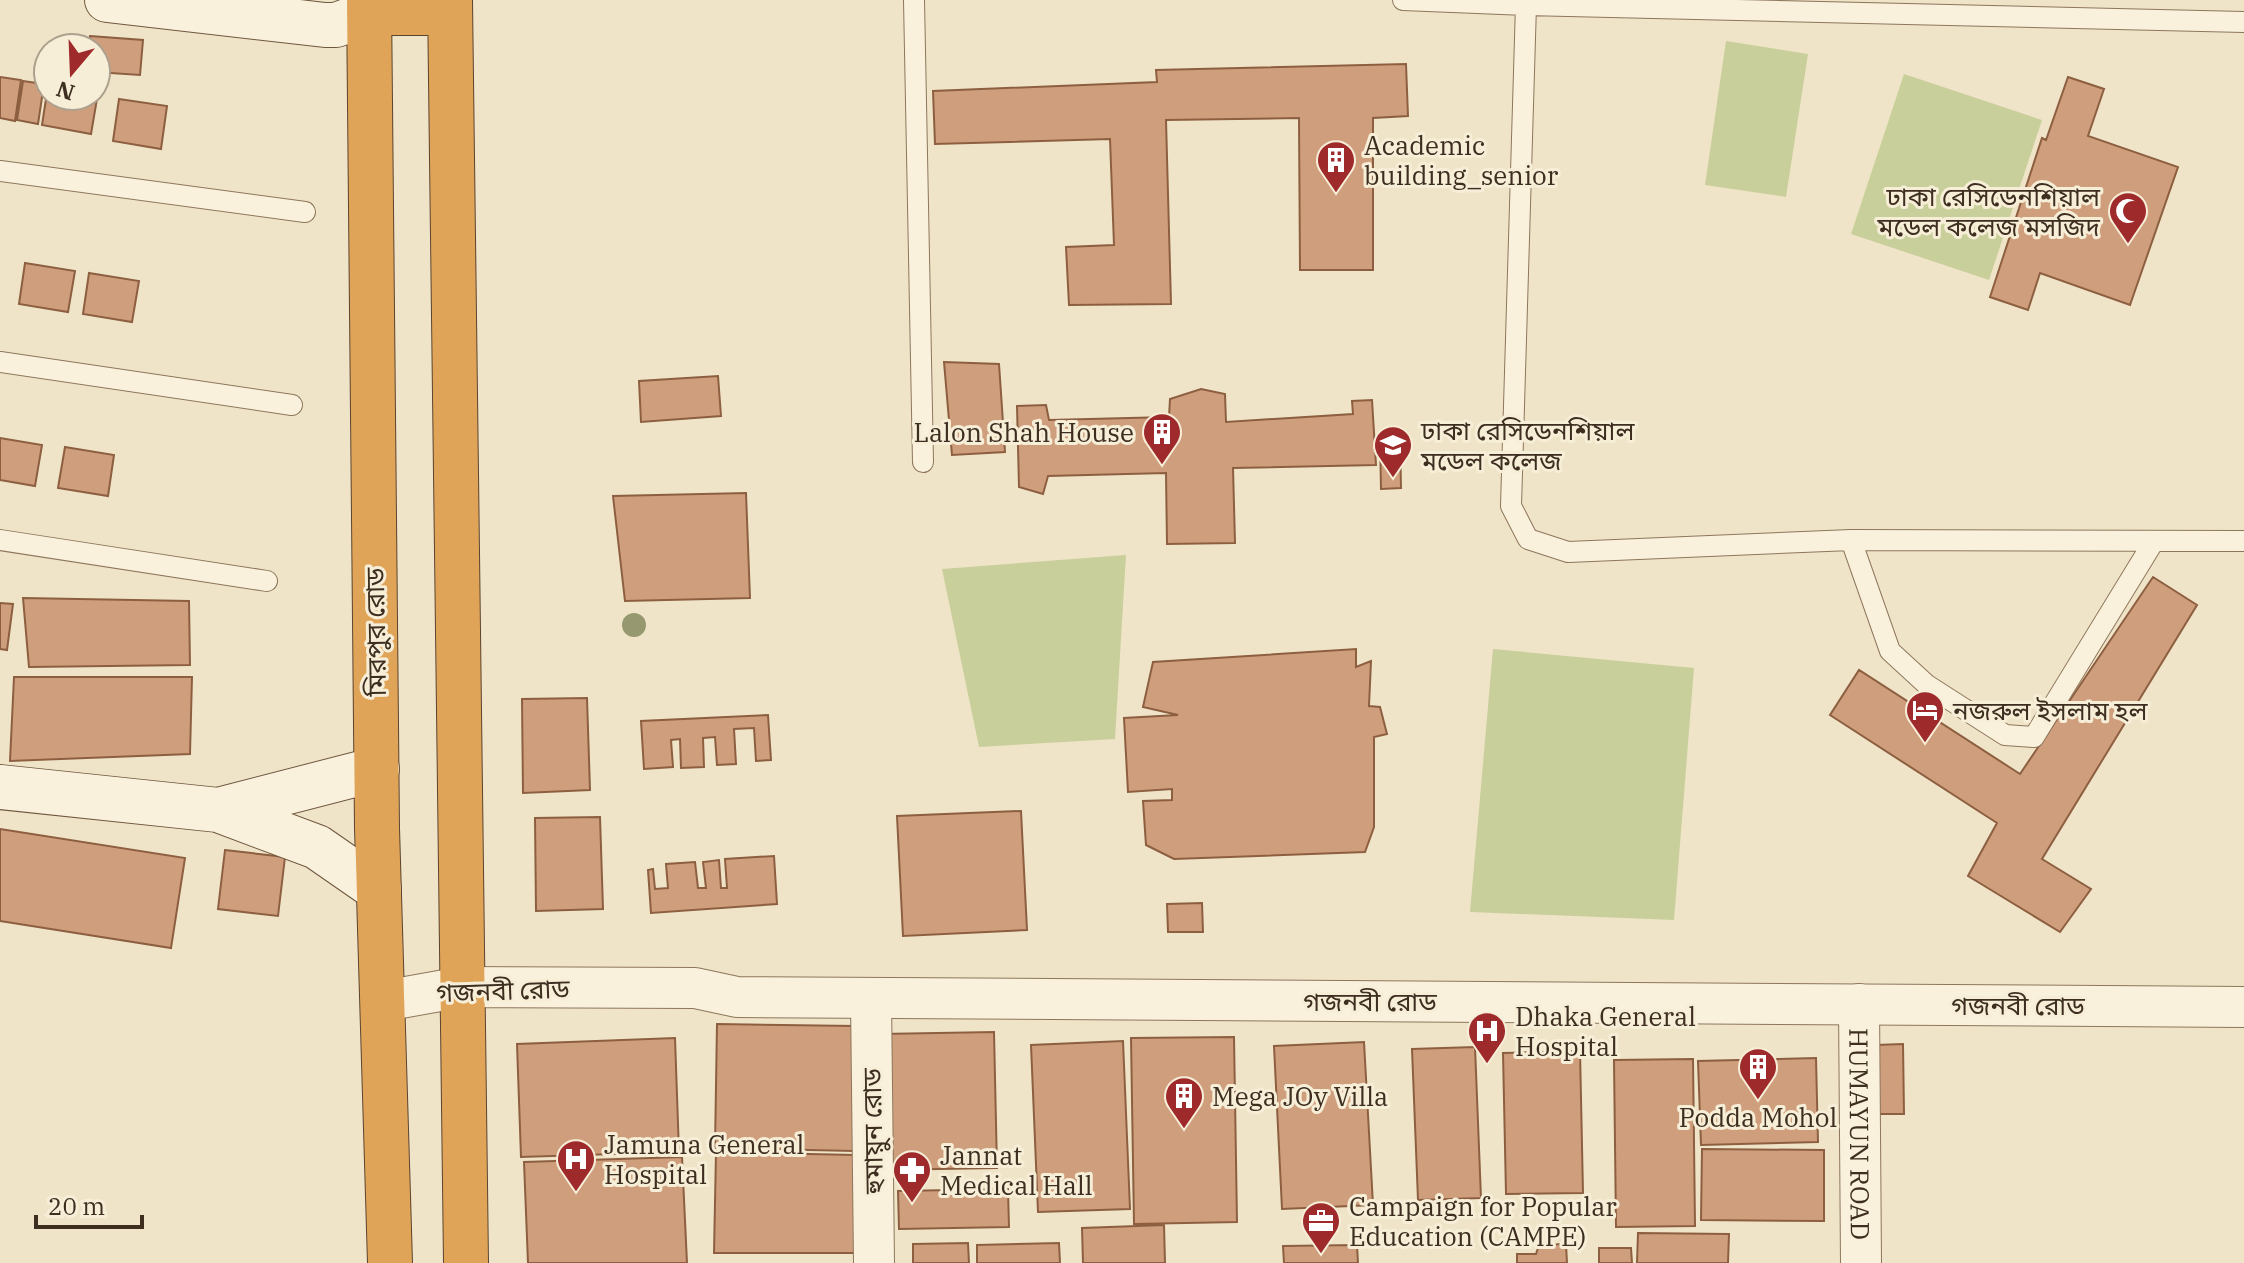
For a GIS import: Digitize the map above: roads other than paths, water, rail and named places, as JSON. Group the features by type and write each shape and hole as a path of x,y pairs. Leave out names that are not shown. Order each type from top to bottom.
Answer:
{"highway":[{"path":"369,7 450,6 466,1263"},
{"name":"মিরপুর রোড","path":"369,7 379,890 390,1263"}],"street":[{"path":"107,0 325,16 369,7"},
{"path":"252,0 325,16"},
{"path":"218,810 377,769"},
{"path":"0,787 218,810 317,847 379,890"},
{"name":"গজনবী রোড","path":"384,1001 695,988 737,997 2244,1007"},
{"name":"হুমায়ুন রোড","path":"871,998 874,1263"},
{"name":"HUMAYUN ROAD","path":"1859,1004 1861,1263"}],"lane":[{"path":"914,0 923,462"},
{"path":"1403,0 2244,22"},
{"path":"1527,2 1511,506 1528,539 1568,552 1851,540 2244,541"},
{"path":"0,171 305,212"},
{"path":"0,362 292,405"},
{"path":"0,540 267,581"},
{"path":"1851,540 1890,651 1927,685 2005,735 2034,737 2154,541"}],"place":[{"name":"Academic building_senior","path":"1336,194"},
{"name":"ঢাকা রেসিডেনশিয়াল মডেল কলেজ মসজিদ","path":"2128,245"},
{"name":"Lalon Shah House","path":"1162,466"},
{"name":"ঢাকা রেসিডেনশিয়াল মডেল কলেজ","path":"1393,479"},
{"name":"নজরুল ইসলাম হল","path":"1925,744"},
{"name":"Dhaka General Hospital","path":"1487,1065"},
{"name":"Podda Mohol","path":"1758,1101"},
{"name":"Mega JOy Villa","path":"1184,1130"},
{"name":"Jamuna General Hospital","path":"576,1193"},
{"name":"Jannat Medical Hall","path":"912,1204"},
{"name":"Campaign for Popular Education (CAMPE)","path":"1321,1255"}]}
